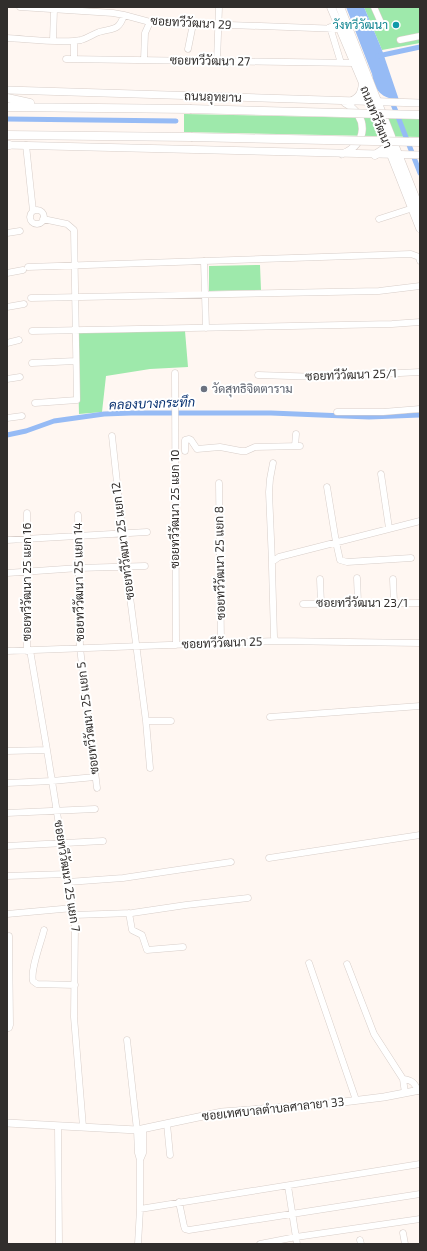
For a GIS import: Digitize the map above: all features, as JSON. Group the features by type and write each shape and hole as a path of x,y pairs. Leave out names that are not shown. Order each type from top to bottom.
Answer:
{"main road":[{"name":"ถนนทวีวัฒนา","path":"337,8 340,29 363,83 377,102 387,143 397,155"},
{"name":"ถนนทวีวัฒนา","path":"337,8 377,102 397,155 416,209 420,228"},
{"path":"347,102 359,97 363,83"},
{"path":"7,98 46,107"},
{"name":"ถนนอุทยาน","path":"7,107 190,109 420,115"},
{"path":"7,135 420,142"},
{"path":"375,155 386,147 387,143"}],"street":[{"name":"ซอยทวีวัฒนา 29","path":"20,7 100,11 124,15 150,22 330,27 340,29"},
{"path":"217,62 220,7"},
{"path":"374,7 382,25"},
{"path":"53,41 54,9"},
{"path":"7,38 53,41 81,40 100,32 117,28 123,20 124,15"},
{"path":"144,60 145,33 150,22"},
{"path":"188,49 193,24"},
{"path":"330,27 341,63"},
{"path":"400,40 420,36"},
{"path":"74,41 74,59"},
{"name":"ซอยทวีวัฒนา 27","path":"66,59 355,63"},
{"name":"ถนนอุทยาน","path":"7,90 347,102 420,103"},
{"path":"341,154 348,152 355,146 362,133 362,126 357,112 347,102"},
{"path":"8,145 420,155"},
{"path":"26,145 33,211 31,216 33,221 38,223 43,219 44,214 39,210 33,211"},
{"path":"379,219 416,209"},
{"path":"36,403 78,400 74,230 67,224 43,219"},
{"path":"7,233 20,231"},
{"path":"7,273 26,269 74,266 411,254 418,256 420,261"},
{"path":"204,261 206,328"},
{"path":"31,298 379,291 420,286"},
{"path":"7,307 24,304"},
{"path":"32,331 392,324 420,322"},
{"path":"7,343 19,340"},
{"path":"32,363 76,361"},
{"name":"ซอยทวีวัฒนา 25/1","path":"258,375 321,377 420,372"},
{"name":"ซอยทวีวัฒนา 25 แยก 10","path":"175,373 174,454 176,645"},
{"path":"7,379 20,377"},
{"path":"337,412 420,409"},
{"path":"7,418 22,416"},
{"path":"174,454 197,449 220,447 246,451 255,447 298,446 296,434"},
{"name":"ซอยทวีวัฒนา 25 แยก 12","path":"112,436 126,566 146,721 150,768"},
{"path":"185,451 185,440 189,439 192,440 197,449"},
{"name":"ซอยทวีวัฒนา 25","path":"7,651 276,641 274,637 269,492 273,463"},
{"path":"381,474 389,528"},
{"name":"ซอยทวีวัฒนา 25 แยก 8","path":"219,483 222,643"},
{"path":"327,487 338,556 342,561 411,558"},
{"name":"ซอยทวีวัฒนา 25 แยก 16","path":"27,513 28,651"},
{"name":"ซอยทวีวัฒนา 25 แยก 14","path":"78,515 80,648"},
{"path":"272,562 279,557 420,520"},
{"path":"7,540 147,532"},
{"path":"7,573 79,568 145,566"},
{"path":"357,578 358,603"},
{"path":"393,578 394,603"},
{"path":"320,579 321,604"},
{"name":"ซอยทวีวัฒนา 23/1","path":"303,604 420,603"},
{"path":"276,641 420,643"},
{"name":"ซอยทวีวัฒนา 25 แยก 5","path":"80,648 96,788"},
{"name":"ซอยทวีวัฒนา 25 แยก 7","path":"28,651 47,750 74,915 76,933 74,1017 83,1127"},
{"path":"270,717 420,706"},
{"path":"146,721 171,721"},
{"path":"7,751 47,750"},
{"path":"7,783 95,777"},
{"path":"7,814 95,809"},
{"path":"269,858 420,835"},
{"path":"7,846 103,841"},
{"path":"68,882 123,878 231,862"},
{"path":"7,876 67,874"},
{"path":"74,915 129,913 248,898"},
{"path":"7,914 72,908"},
{"path":"129,913 132,930 142,935 147,950 183,947"},
{"path":"44,930 32,977 33,981 38,984 75,985"},
{"path":"8,1028 9,936"},
{"path":"309,963 356,1100"},
{"path":"347,964 374,1034 403,1079 405,1093"},
{"path":"127,1040 140,1130 138,1153 140,1160 138,1244"},
{"path":"403,1079 412,1081 419,1090"},
{"name":"ซอยเทศบาลตำบลศาลายา 33","path":"7,1123 140,1130 222,1112 327,1104 419,1090"},
{"path":"167,1124 170,1155"},
{"path":"58,1126 60,1244"},
{"path":"140,1209 420,1164"},
{"path":"288,1186 296,1241"},
{"path":"180,1202 184,1226 185,1229 189,1230 420,1194"},
{"path":"260,1244 296,1241 420,1220"},
{"path":"403,1233 405,1244"}],"green space":[{"name":"วังทวีวัฒนา","path":"364,7 420,7 420,43 382,50"},
{"path":"184,114 420,119 420,137 184,132"},
{"path":"260,265 261,290 209,291 209,266"},
{"path":"185,331 188,367 150,369 106,376 102,412 79,414 77,333"}],"water":[{"path":"346,7 364,7 382,50 399,100 383,95 377,89"}],"waterway":[{"path":"378,56 420,47"},
{"path":"391,99 420,173"},
{"path":"7,119 176,121"},
{"name":"คลองบางกระทึก","path":"7,435 26,431 54,421 104,414 271,413 369,417 420,415"}],"place":[{"name":"วังทวีวัฒนา","path":"396,25"},
{"name":"วัดสุทธิจิตตาราม","path":"204,389"}]}
